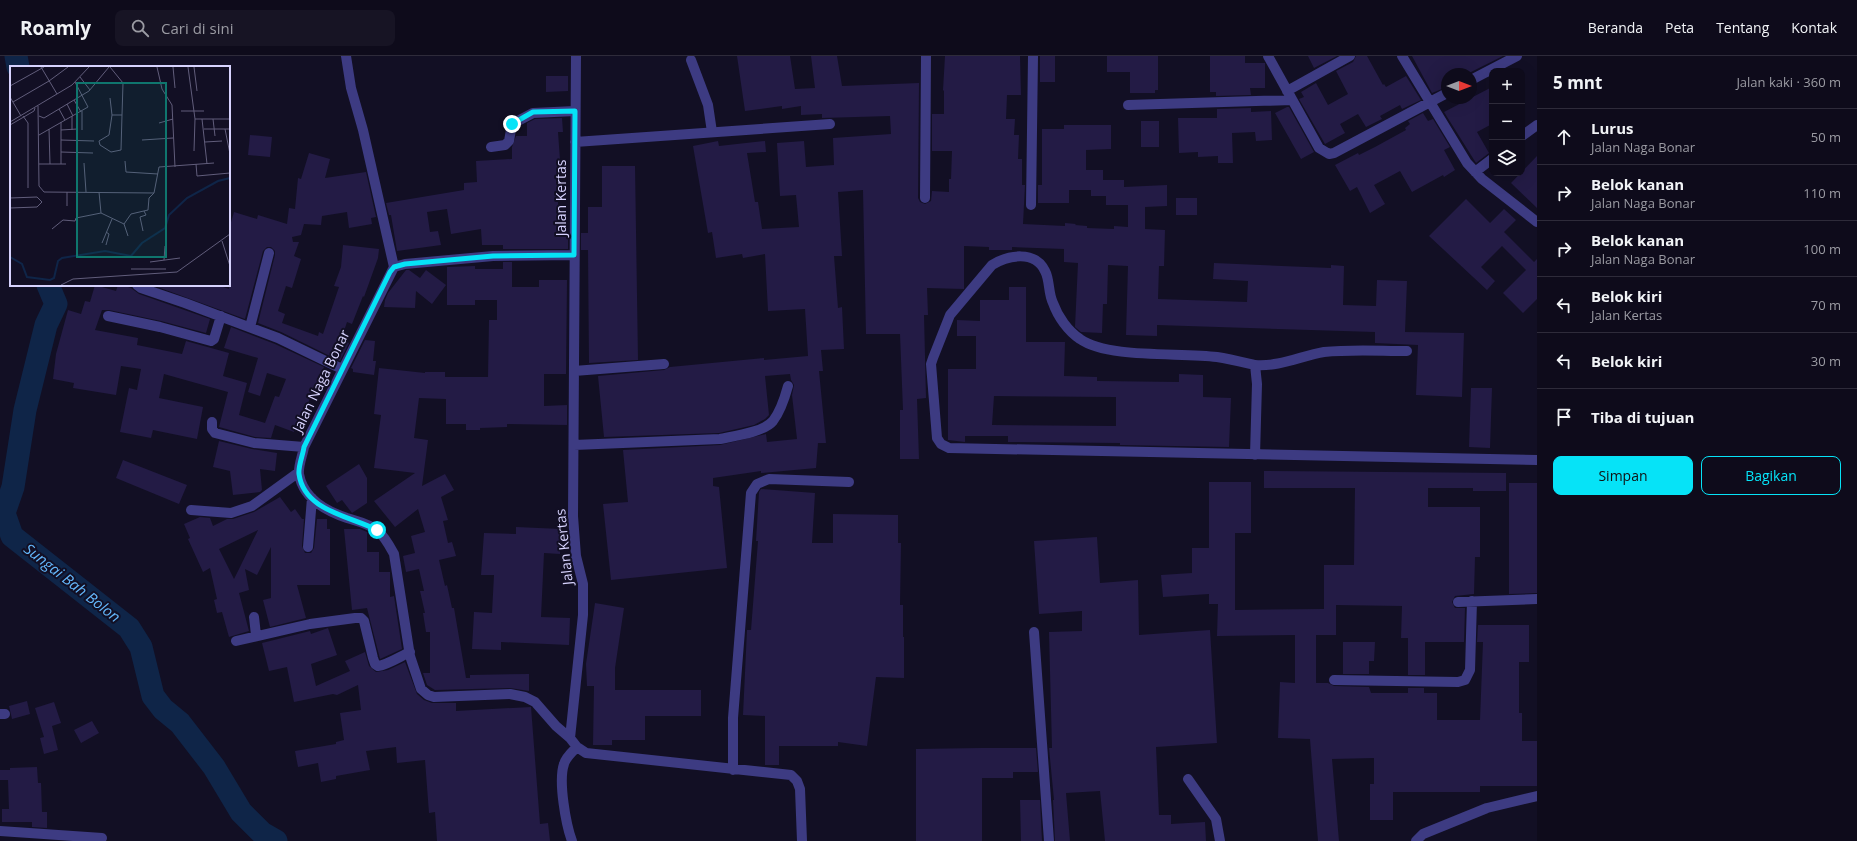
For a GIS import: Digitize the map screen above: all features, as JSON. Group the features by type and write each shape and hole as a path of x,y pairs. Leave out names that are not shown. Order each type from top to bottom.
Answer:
{"street":[{"path":"346,56 351,88 363,130 394,267 405,264 493,256 574,255"},
{"name":"Jalan Kertas","path":"570,738 583,615 583,584 576,556 573,516 576,56"},
{"path":"925,198 926,56"},
{"path":"1031,205 1033,56"},
{"path":"1268,56 1320,148 1329,154 1334,153 1441,95"},
{"path":"1287,91 1350,56"},
{"path":"1402,56 1467,163 1475,172 1537,222"},
{"path":"1477,77 1517,56"},
{"path":"691,60 708,105 712,132"},
{"path":"1128,105 1292,100"},
{"path":"491,147 505,145 509,141 512,124 533,112 575,111"},
{"path":"575,142 830,124"},
{"path":"1525,134 1537,125"},
{"path":"1475,172 1489,161"},
{"path":"250,327 269,253"},
{"path":"1407,351 1326,352 1296,358 1273,366 1255,365 1217,357 1105,350 1083,341 1073,334 1053,303 1045,271 1038,261 1027,256 1002,259 992,265 950,315 931,364 937,438 941,444 949,448 1537,460"},
{"name":"Jalan Naga Bonar","path":"299,472 304,447 394,267"},
{"path":"139,286 147,291 221,316 278,338 342,369"},
{"path":"108,316 160,327 211,341 214,339 221,316"},
{"path":"574,371 664,364"},
{"path":"1255,365 1257,384 1255,455"},
{"path":"574,445 720,439 738,436 767,426 773,421 788,386"},
{"path":"212,422 212,429 215,433 254,443 304,447"},
{"path":"191,510 231,513 252,506 299,472 301,481 312,498 322,508 334,514 365,524 377,530 386,539 394,554 410,652 421,689 428,695 434,697 510,694 525,697 535,702 577,747 586,752 733,770 791,775 797,781 800,789 802,841"},
{"path":"733,770 732,718 751,493 757,484 769,478 849,482"},
{"path":"308,547 312,498"},
{"path":"1458,602 1537,599"},
{"path":"1334,680 1458,682 1465,680 1470,670 1472,601"},
{"path":"254,617 256,635"},
{"path":"236,641 256,635 334,619 361,618 367,628 375,664 382,666 410,652"},
{"path":"1034,632 1049,841"},
{"path":"572,841 567,828 561,774 564,763 577,747"},
{"path":"1188,779 1216,819 1220,841"},
{"path":"1416,841 1423,834 1487,808 1537,796"},
{"path":"0,831 102,838"}],"building":[{"path":"737,56 790,56 795,89 815,88 811,56 837,56 842,86 919,83 918,198 920,202 925,204 931,201 932,191 949,192 949,179 951,179 952,151 932,151 932,114 944,114 943,90 945,56 1020,56 1021,95 1007,95 1006,119 1015,119 1014,135 1019,135 1018,159 1022,159 1022,185 1025,185 1023,224 1065,226 1065,223 1087,226 1087,228 1114,229 1114,226 1128,227 1128,205 1106,205 1106,196 1091,196 1091,190 1069,190 1069,203 1038,203 1038,185 1042,185 1042,129 1064,129 1064,125 1111,125 1111,149 1086,150 1086,170 1103,170 1103,180 1124,180 1124,187 1167,185 1167,206 1145,207 1145,229 1165,230 1164,266 1159,266 1158,299 1247,302 1248,281 1213,279 1214,263 1331,268 1331,265 1344,266 1343,305 1376,306 1377,280 1407,281 1405,332 1464,333 1462,397 1416,395 1418,345 1375,343 1375,332 1157,325 1157,336 1126,335 1128,266 1108,265 1107,304 1103,304 1102,333 1081,332 1075,327 1078,263 1064,262 1064,249 1012,247 1012,250 989,250 989,247 964,246 964,289 927,288 928,315 924,315 926,398 917,399 919,459 900,459 900,410 903,410 900,334 866,334 863,190 838,192 842,256 834,256 838,308 842,307 844,349 821,350 823,371 819,371 826,443 818,443 816,468 761,473 761,471 713,478 713,486 719,487 727,568 611,580 603,504 628,502 623,450 720,445 766,434 767,442 797,439 792,395 794,385 790,374 765,376 769,415 754,425 719,433 604,437 598,376 764,358 764,360 808,356 805,309 768,311 765,254 743,258 742,254 716,258 712,232 708,233 693,146 718,141 719,146 765,141 766,152 747,153 755,202 758,202 762,229 799,227 796,195 780,196 777,143 804,141 806,167 834,165 833,138 891,134 890,116 822,118 822,114 801,115 801,106 782,109 782,106 745,111"},
{"path":"1040,56 1055,56 1055,82 1040,82"},
{"path":"1107,56 1158,56 1158,90 1155,90 1155,93 1130,93 1130,72 1107,72"},
{"path":"1210,56 1245,56 1245,63 1265,63 1265,88 1250,88 1251,95 1216,96 1216,92 1210,92"},
{"path":"1308,56 1337,56 1314,68"},
{"path":"1356,56 1367,56 1383,85 1384,84 1386,87 1406,76 1421,100 1402,109 1400,105 1380,116 1382,119 1366,127 1358,114 1340,124 1345,133 1325,144 1299,99 1304,97 1301,92 1316,83 1328,105 1348,94 1336,71 1353,62"},
{"path":"1412,56 1503,56 1477,69 1441,68 1441,89 1432,93"},
{"path":"546,76 568,76 568,91 546,92"},
{"path":"1489,89 1489,126 1477,132 1489,153 1476,163 1444,112 1459,104 1477,104 1477,95"},
{"path":"1289,107 1314,152 1301,159 1275,113"},
{"path":"1251,108 1251,112 1271,111 1272,140 1256,141 1255,132 1232,133 1233,163 1218,163 1218,156 1198,157 1198,152 1179,153 1178,118 1217,118 1217,109"},
{"path":"1423,113 1428,121 1433,119 1450,147 1444,150 1455,170 1444,177 1443,175 1412,192 1400,171 1374,185 1385,204 1370,213 1357,187 1350,191 1335,165 1358,153 1359,155 1406,130 1405,128 1410,124 1408,121"},
{"path":"562,118 563,132 558,132 563,202 558,202 559,233 568,233 568,249 503,249 503,245 482,245 481,229 451,234 447,209 427,212 430,232 438,231 441,245 397,251 391,215 389,215 386,203 464,190 464,183 477,182 476,161 512,159 512,147 516,136 527,136 527,123 535,119"},
{"path":"1141,121 1159,121 1159,147 1141,147"},
{"path":"250,135 272,137 270,157 248,155"},
{"path":"309,153 330,159 325,178 366,172 376,217 371,218 372,224 349,228 347,212 322,216 321,225 304,224 301,235 292,237 293,242 299,242 294,256 301,259 292,288 286,286 278,311 285,314 282,323 318,336 319,332 323,334 339,287 334,286 341,267 343,245 379,249 378,258 364,297 363,296 352,324 347,322 341,340 349,343 340,361 281,332 258,323 275,255 275,251 271,247 267,247 263,251 245,319 155,286 220,286 229,289 230,226 234,212 257,219 258,215 287,224 289,208 295,209 298,178 301,179"},
{"path":"1537,156 1537,208 1511,183 1518,176 1525,176 1525,168"},
{"path":"602,166 635,166 638,360 589,363 588,250 581,250 581,233 588,233 588,207 602,207"},
{"path":"1176,198 1197,198 1197,215 1176,215"},
{"path":"1466,199 1490,223 1504,209 1516,220 1504,232 1534,262 1537,259 1537,299 1523,313 1503,293 1526,270 1502,246 1481,267 1495,281 1487,290 1429,236"},
{"path":"503,262 512,262 512,287 539,287 539,280 567,280 566,374 544,374 544,406 567,405 567,425 507,424 507,427 466,430 466,424 446,424 446,399 419,398 414,438 428,440 422,486 445,474 454,490 441,497 448,520 443,521 448,543 452,542 456,556 439,560 445,586 447,585 452,608 454,608 466,678 470,678 470,675 529,674 529,691 510,688 435,690 427,685 423,673 430,673 430,632 426,632 423,613 425,613 420,591 424,591 419,569 406,572 403,556 415,553 411,536 425,532 418,509 395,527 374,501 415,473 374,468 381,415 374,414 379,368 425,373 445,372 445,377 488,377 489,320 497,320 497,300 475,300 475,305 447,305 447,267 475,266 475,269 503,269"},
{"path":"406,270 409,270 420,278 426,270 446,285 432,304 416,291 415,308 384,307 388,293"},
{"path":"95,286 116,291 118,286 125,286 131,288 139,294 210,319 206,333 161,321 109,310 102,310 95,330 138,338 137,345 182,354 186,341 229,353 223,376 247,383 239,415 265,423 275,396 279,397 286,379 267,373 260,396 248,392 258,358 224,348 231,327 275,344 324,367 316,388 314,387 301,423 298,421 294,432 275,425 271,438 255,437 219,427 228,392 164,374 159,398 203,407 197,439 153,430 151,438 120,432 129,388 137,390 141,369 121,366 116,395 73,388 74,383 53,379 56,354 68,310 81,314 85,301 90,302"},
{"path":"1009,287 1026,287 1026,342 1065,342 1064,376 1097,377 1097,381 1179,382 1179,374 1203,375 1203,397 1231,398 1229,447 1120,445 1120,443 1008,442 1008,436 965,436 965,442 948,440 948,369 976,369 976,336 957,336 957,320 980,321 980,300 1009,300","holes":["994,396 1116,397 1116,426 992,425"]},
{"path":"365,340 375,341 373,361 376,361 374,375 353,372 353,369 351,368"},
{"path":"1471,388 1492,388 1490,448 1469,447"},
{"path":"219,441 277,453 275,471 260,469 262,490 260,492 233,495 230,471 213,467"},
{"path":"123,460 187,485 179,504 116,478"},
{"path":"359,464 367,478 367,503 352,513 342,500 337,503 326,486"},
{"path":"1264,471 1506,473 1506,491 1473,491 1473,488 1428,488 1428,507 1480,507 1480,557 1475,557 1474,594 1455,596 1452,602 1455,608 1465,608 1464,642 1425,642 1425,675 1408,675 1408,638 1401,638 1402,606 1336,605 1336,635 1316,635 1316,683 1328,683 1334,686 1369,687 1371,693 1408,693 1408,688 1424,688 1424,693 1437,693 1437,720 1480,720 1483,642 1477,642 1478,625 1529,625 1529,662 1519,662 1519,713 1522,713 1522,741 1537,741 1537,786 1480,786 1480,792 1393,792 1393,820 1370,820 1370,784 1374,784 1374,758 1332,759 1339,841 1318,841 1310,739 1278,738 1280,682 1295,683 1295,635 1217,636 1218,604 1209,604 1209,594 1163,597 1161,575 1192,573 1192,548 1209,548 1209,482 1251,482 1251,533 1235,533 1235,610 1324,609 1324,565 1354,565 1355,488 1264,488"},
{"path":"1509,483 1537,483 1537,593 1509,594"},
{"path":"761,489 815,493 812,543 833,543 833,514 898,515 898,543 901,543 900,605 903,605 904,678 876,677 867,746 838,742 838,746 779,746 779,765 765,765 765,716 743,715 747,630 751,630 758,541 756,541 759,492"},
{"path":"280,497 291,512 295,509 302,519 304,519 302,546 305,553 311,553 314,548 317,519 327,519 327,529 330,529 330,585 297,585 306,618 270,627 263,600 271,598 271,547 257,575 245,569 249,590 239,593 249,631 229,637 222,612 217,613 214,600 217,599 210,568 203,572 188,539 190,538 184,524 200,517 210,518 213,526 227,519 233,519 254,512","holes":["258,530 234,579 219,549"]},
{"path":"516,527 561,529 560,554 544,553 541,617 570,618 569,645 501,642 501,650 472,649 474,612 492,613 494,575 481,575 484,533 516,534"},
{"path":"344,529 360,529 367,532 367,552 379,552 379,572 390,572 390,597 394,596 402,649 380,659 367,608 352,610"},
{"path":"1097,537 1100,583 1138,580 1139,635 1210,630 1217,743 1156,747 1159,815 1171,815 1171,824 1205,822 1206,841 1105,841 1100,791 1066,793 1070,841 1055,841 1054,800 1049,748 1052,748 1049,632 1082,631 1082,611 1039,614 1034,541"},
{"path":"595,603 624,608 615,668 615,690 701,690 701,716 645,716 645,740 612,740 612,745 593,745 594,686 587,686 586,664"},
{"path":"328,628 337,655 311,664 316,686 350,671 345,661 365,652 369,666 376,672 388,670 405,662 417,694 424,700 432,703 456,703 456,711 531,707 540,824 548,823 550,841 437,841 435,812 429,813 425,760 397,763 396,747 366,751 370,770 336,776 336,779 321,782 318,763 298,767 295,751 336,744 336,742 344,740 340,713 361,710 358,685 337,695 333,694 294,702 287,667 269,671 262,643 310,631 311,634"},
{"path":"1343,642 1375,642 1374,661 1369,661 1369,674 1343,674"},
{"path":"27,701 30,714 12,719 9,706"},
{"path":"54,702 61,723 52,726 58,750 44,754 40,738 44,737 35,708"},
{"path":"92,721 99,733 81,743 74,730"},
{"path":"1036,748 1038,772 1013,772 1013,778 982,778 982,841 916,841 916,749"},
{"path":"37,767 38,783 41,783 42,812 47,812 47,828 32,827 32,822 2,822 2,809 9,809 8,780 0,780 0,770"},
{"path":"1020,800 1040,800 1042,841 1021,841"}],"waterway":[{"name":"Sungai Bah Bolon","path":"16,56 18,66"},
{"name":"Sungai Bah Bolon","path":"48,286 56,304 46,325 25,410 13,487 4,513 12,536 129,628 141,647 153,696 163,709 180,723 214,767 241,812 262,833 276,841"}],"route":[{"path":"377,530 322,508 315,502 307,491 301,481 299,472 304,447 390,272 394,267 405,264 493,256 574,255 575,111 533,112 512,124"}]}
